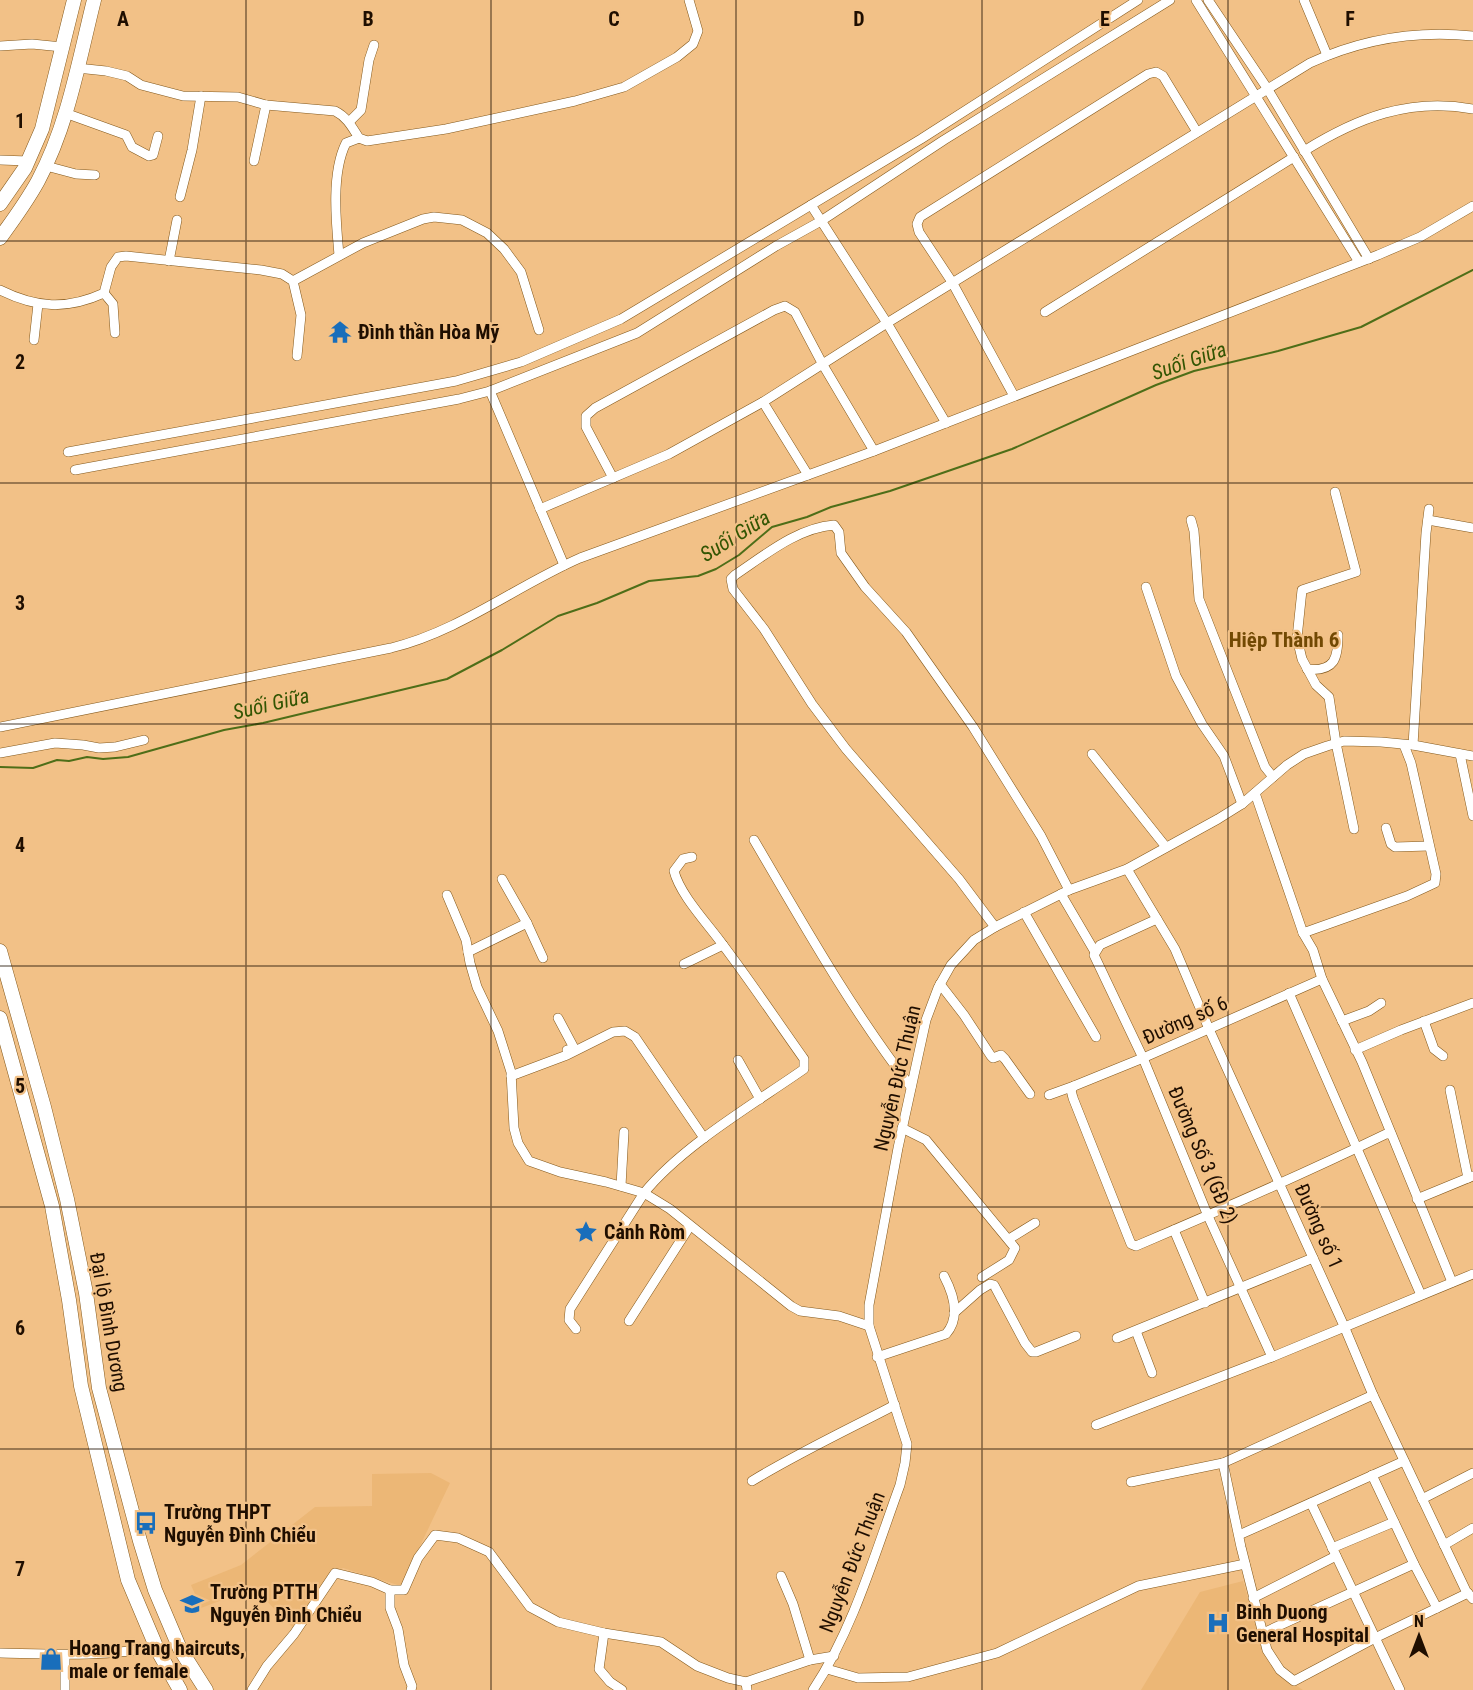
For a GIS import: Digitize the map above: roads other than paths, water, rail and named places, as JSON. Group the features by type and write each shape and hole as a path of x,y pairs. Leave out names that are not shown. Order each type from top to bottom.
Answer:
{"highway":[{"path":"0,204 28,160 42,129 74,0"},
{"path":"0,238 24,205 46,166 65,113 94,0"},
{"name":"Đại lộ Bình Dương","path":"0,951 67,1199 86,1293 99,1388 140,1541 155,1590 180,1649 206,1690"},
{"name":"Đại lộ Bình Dương","path":"0,1017 52,1206 69,1300 81,1386 128,1580 156,1647 180,1690"}],"street":[{"path":"339,255 338,166 340,154 346,143 358,138 367,141 446,129 575,101 624,87 677,57 693,44 698,32 689,0"},
{"path":"68,452 456,381 521,362 621,319 921,139 1138,0"},
{"path":"75,470 413,409 490,391 637,333 776,246 821,221 944,140 1170,0"},
{"path":"1196,0 1359,262"},
{"path":"1208,0 1267,88 1369,259"},
{"path":"1304,0 1327,55"},
{"path":"540,509 669,454 764,402 952,282 1267,88 1327,55 1374,40 1407,35 1441,33 1473,36"},
{"path":"0,46 32,44 62,47"},
{"path":"349,122 361,110 369,60 374,45"},
{"path":"77,68 106,70 127,76 141,85 183,96 238,97 266,105 335,111 349,122 358,138"},
{"path":"1014,396 952,282 920,232 917,225 920,217 1148,74 1156,72 1163,76 1197,132"},
{"path":"180,197 192,150 201,96"},
{"path":"255,161 266,105"},
{"path":"1304,151 1349,125 1390,111 1436,106 1473,109"},
{"path":"65,113 126,135 132,147 149,156 153,155 158,136"},
{"path":"1045,312 1293,157"},
{"path":"0,160 28,160"},
{"path":"46,166 76,174 95,175"},
{"path":"811,206 886,323 946,423"},
{"path":"0,727 404,645 454,626 564,565 874,451 1369,259 1420,237 1473,206"},
{"path":"293,281 363,243 423,219 434,217 462,220 487,233 504,249 520,272 539,330"},
{"path":"169,261 177,220"},
{"path":"104,293 111,267 118,257 261,270 282,274 293,281 301,315 297,356"},
{"path":"0,290 18,299 57,306 104,293"},
{"path":"104,293 113,304 116,333"},
{"path":"34,340 38,304"},
{"path":"613,478 586,427 586,416 596,408 785,306 795,312 823,365 874,451"},
{"path":"490,391 564,565"},
{"path":"764,402 808,476"},
{"path":"1335,492 1356,572 1301,592 1297,638 1307,669 1316,685 1329,697 1354,829"},
{"path":"1303,933 1407,896 1435,883 1436,874 1408,745 1429,509"},
{"path":"1191,520 1194,531 1199,599 1265,767 1273,777"},
{"path":"1428,520 1473,528"},
{"name":"Đường Số 3 (GĐ 2)","path":"995,927 959,879 846,749 812,704 764,629 733,589 731,579 775,547 823,527 834,525 837,527 841,540 841,553 865,587 906,632 976,732 1041,836 1065,892 1095,952 1098,967 1143,1058 1208,1216 1272,1357"},
{"path":"1146,587 1176,676 1202,724 1224,756 1242,804"},
{"path":"1307,669 1318,670 1332,664 1337,658 1338,635"},
{"path":"0,753 54,743 99,748 115,747 144,740"},
{"name":"Nguyễn Đức Thuận","path":"813,1690 827,1669 843,1637 900,1485 905,1463 907,1444 868,1326 869,1305 910,1087 926,1020 940,984 951,965 974,940 995,927 1065,892 1127,869 1242,804 1304,754 1336,743 1358,741 1408,745 1473,756"},
{"path":"1092,754 1166,847"},
{"path":"1460,754 1473,816"},
{"path":"1255,793 1303,933 1313,950 1322,979 1355,1050 1452,1282"},
{"path":"1386,828 1390,844 1395,847 1429,846"},
{"path":"754,840 825,962 880,1048 910,1087"},
{"path":"576,1329 569,1320 570,1309 644,1193 659,1175 704,1138 804,1070 804,1059 692,904 676,878 674,871 683,859 692,857"},
{"name":"Đường số 1","path":"1127,869 1175,949 1373,1395 1470,1596"},
{"path":"502,879 527,923 543,958"},
{"path":"447,895 466,940 477,987 498,1031 511,1074 514,1128 518,1143 529,1161 560,1172 644,1193 670,1209 791,1306 800,1311 838,1316 868,1326"},
{"path":"1024,912 1096,1037"},
{"path":"1095,952 1100,945 1157,919"},
{"path":"468,952 527,923"},
{"path":"684,964 723,945"},
{"name":"Đường số 6","path":"1049,1095 1143,1058 1322,979"},
{"path":"940,984 991,1056 993,1058 1000,1055 1005,1059 1030,1094"},
{"path":"1289,993 1422,1295"},
{"path":"1342,1021 1369,1011 1381,1003"},
{"path":"1355,1050 1473,1003"},
{"path":"511,1074 574,1048 558,1018"},
{"path":"1424,1021 1434,1049 1443,1056"},
{"path":"511,1074 567,1055 613,1032 625,1031 635,1037 704,1138"},
{"path":"738,1060 760,1099"},
{"path":"1074,1086 1071,1090 1073,1098 1131,1244 1136,1246 1281,1185 1386,1134 1391,1134"},
{"path":"1417,1199 1471,1177 1450,1090"},
{"path":"902,1128 926,1140 1015,1248 1009,1260 982,1277"},
{"path":"621,1186 624,1132"},
{"path":"1009,1239 1035,1223"},
{"path":"630,1321 690,1226"},
{"path":"1174,1230 1205,1303"},
{"path":"1117,1338 1313,1258"},
{"path":"1096,1425 1272,1357 1473,1274"},
{"path":"877,1357 946,1334 953,1326 955,1306 944,1276"},
{"path":"954,1313 990,1284 994,1285 1032,1352 1076,1336"},
{"path":"1136,1331 1152,1373"},
{"path":"1131,1482 1223,1463 1373,1395"},
{"path":"752,1481 787,1460 895,1405"},
{"path":"1239,1535 1404,1461"},
{"path":"1223,1463 1253,1598 1268,1650 1280,1670 1293,1680 1437,1608 1470,1596"},
{"path":"1422,1499 1473,1473"},
{"path":"1372,1475 1437,1608"},
{"path":"1311,1503 1400,1690"},
{"path":"1253,1598 1334,1552 1394,1522"},
{"path":"1444,1545 1473,1528"},
{"path":"252,1690 267,1666 294,1634 335,1573 361,1579 390,1590 404,1590 418,1558 435,1535 458,1538 489,1552 530,1607 558,1622 604,1633 661,1642 697,1666 746,1686 810,1660 834,1656"},
{"path":"827,1669 858,1678 908,1677 997,1653 1138,1586 1245,1564"},
{"path":"1263,1633 1414,1564"},
{"path":"781,1576 793,1604 810,1660"},
{"path":"390,1590 390,1608 398,1629 404,1665 412,1686 411,1690"},
{"path":"604,1633 598,1669 610,1682 622,1690"},
{"path":"0,1653 127,1652 156,1647"},
{"path":"65,1654 65,1690"}],"waterway":[{"name":"Suối Giữa","path":"0,767 33,768 57,760 128,757 224,730 263,723 447,679 502,650 558,616 597,603 649,581 698,576 716,569 739,555 772,527 831,507 890,491 1012,449 1156,385 1194,371 1278,351 1361,327 1473,270"}],"place":[{"name":"Đình thần Hòa Mỹ","path":"340,332"},
{"name":"Cảnh Ròm","path":"586,1232"},
{"name":"Trường THPT Nguyễn Đình Chiểu","path":"146,1523"},
{"name":"Trường PTTH Nguyễn Đình Chiểu","path":"192,1604"},
{"name":"Binh Duong General Hospital","path":"1218,1623"},
{"name":"Hoang Trang haircuts, male or female","path":"51,1659"}],"district":[{"name":"Hiệp Thành 6","path":"1284,640"}]}
